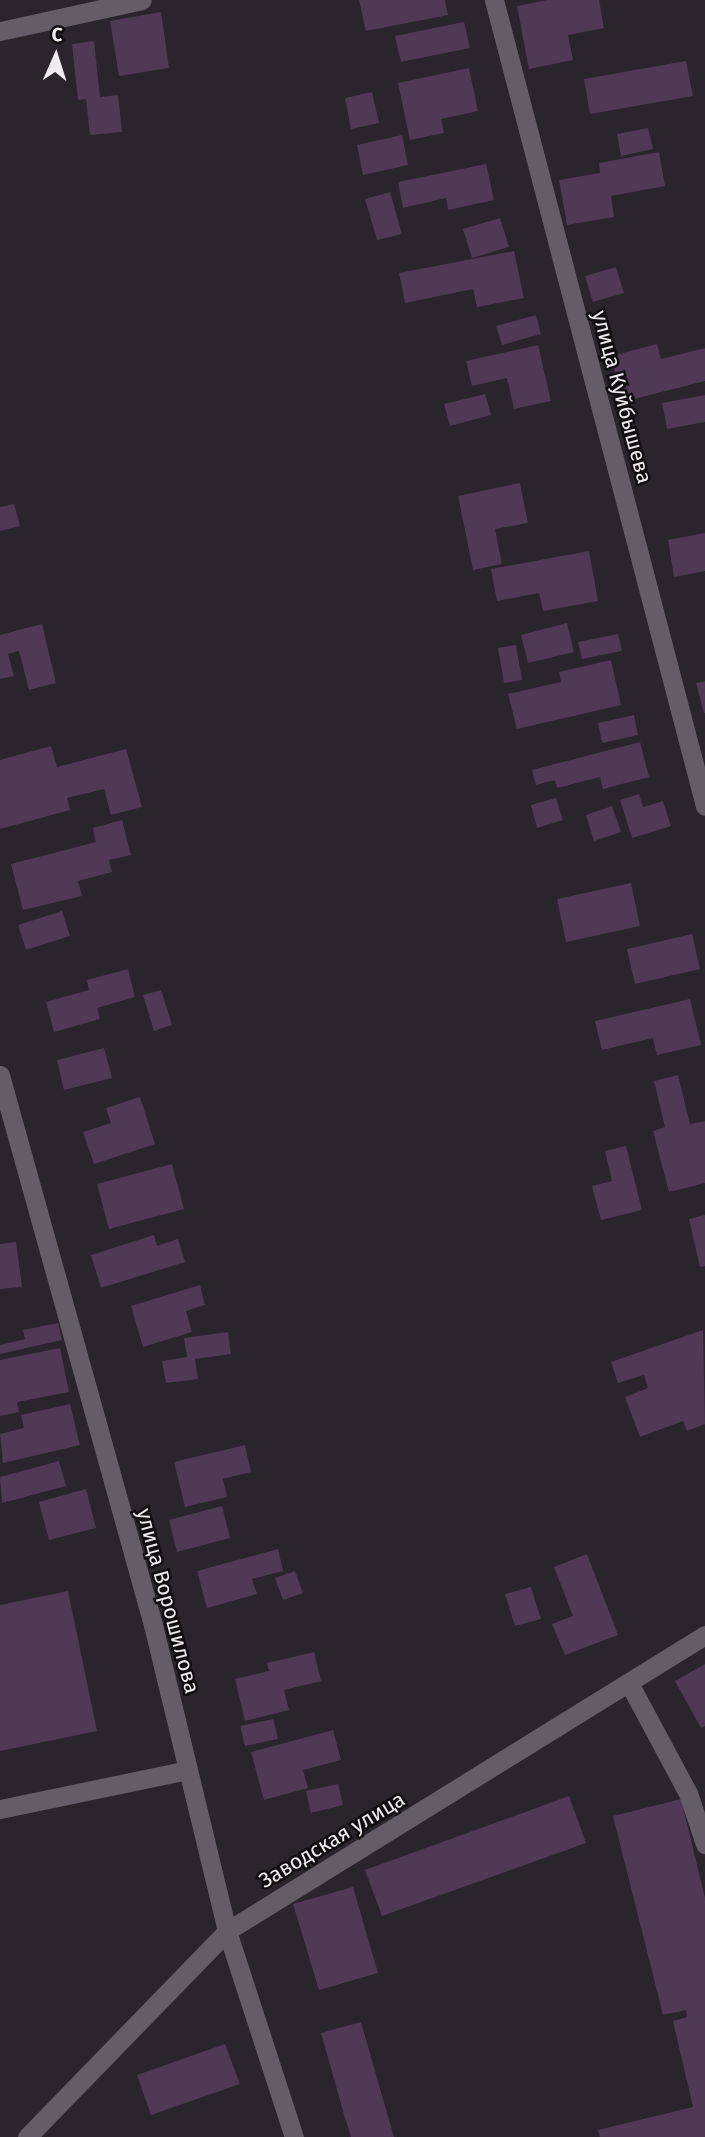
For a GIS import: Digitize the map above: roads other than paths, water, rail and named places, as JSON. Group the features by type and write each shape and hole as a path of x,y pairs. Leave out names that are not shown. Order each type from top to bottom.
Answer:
{"street":[{"path":"0,31 142,0"},
{"name":"улица Куйбышева","path":"494,0 705,806"},
{"name":"улица Ворошилова","path":"0,1075 153,1625 228,1931 294,2137"},
{"name":"Заводская улица","path":"27,2137 228,1931 630,1685 705,1635"},
{"path":"630,1685 688,1793 705,1844"},
{"path":"0,1809 188,1770"}]}
